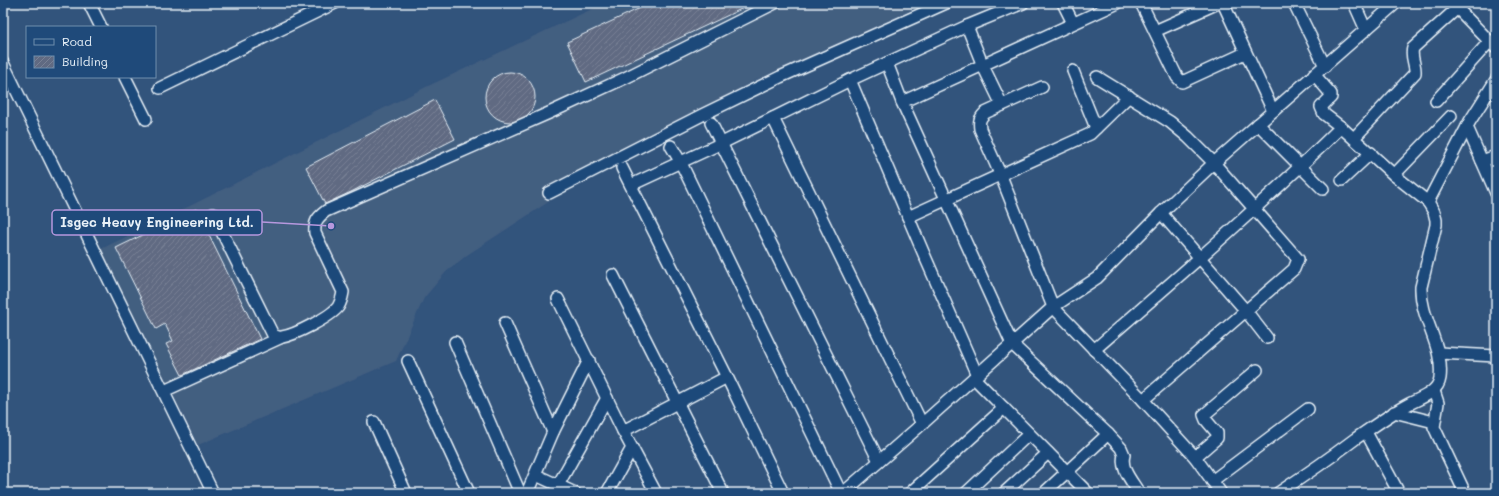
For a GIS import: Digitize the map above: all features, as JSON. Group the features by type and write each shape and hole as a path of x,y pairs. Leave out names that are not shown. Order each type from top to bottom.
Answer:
{"street":[{"path":"89,3 100,26"},
{"path":"160,88 335,3"},
{"path":"164,391 280,338 293,334 328,315 337,308 342,301 343,292 315,233 314,224 318,217 326,211 625,78 775,3"},
{"path":"550,193 780,78 946,3"},
{"path":"630,185 722,143 850,80 967,26 1023,3"},
{"path":"1063,3 1073,23"},
{"path":"902,102 1118,3"},
{"path":"1141,3 1177,77 1182,82 1245,53"},
{"path":"1155,31 1218,3"},
{"path":"1223,3 1245,53 1273,110"},
{"path":"1294,3 1325,66"},
{"path":"1354,3 1366,30"},
{"path":"671,146 842,493 1053,307 1097,278 1161,213 1214,163 1396,3"},
{"path":"1354,138 1415,73 1416,70 1412,53 1413,48 1460,6 1493,44 1436,102"},
{"path":"967,26 983,66 1002,105"},
{"path":"3,63 213,493"},
{"path":"887,63 902,102 1012,344 1108,434 1122,451 1124,455 1122,461 1124,468 1139,493"},
{"path":"1073,71 1096,128"},
{"path":"1283,492 1394,412 1434,391 1440,380 1439,353 1422,304 1421,296 1421,287 1436,220 1434,212 1428,202 1394,175 1354,138 1324,114 1321,107 1332,94 1314,74"},
{"path":"1097,77 1179,129 1214,163 1298,259 1294,269 1143,400"},
{"path":"126,78 146,119"},
{"path":"850,80 975,377 1088,493"},
{"path":"1428,202 1467,127 1496,80"},
{"path":"1042,87 985,113 980,118 979,123 980,129 1001,176 1053,307 1143,400 1195,457 1221,493"},
{"path":"908,217 1001,176 1090,134 1129,96"},
{"path":"1394,175 1451,116"},
{"path":"773,118 922,424"},
{"path":"712,123 879,461"},
{"path":"1258,124 1323,189"},
{"path":"1094,350 1255,209 1341,127"},
{"path":"1467,127 1496,193"},
{"path":"1342,180 1371,153"},
{"path":"1482,161 1496,156"},
{"path":"622,168 727,377 783,493"},
{"path":"1161,213 1246,310 1267,338"},
{"path":"213,214 269,328 273,335 280,338"},
{"path":"613,275 723,493"},
{"path":"558,299 623,431 656,493"},
{"path":"505,323 553,432"},
{"path":"455,342 520,493"},
{"path":"1439,353 1496,356"},
{"path":"527,493 536,475 553,432 589,360"},
{"path":"408,361 469,493"},
{"path":"1195,457 1217,438 1217,434 1204,415 1257,370"},
{"path":"623,431 727,377"},
{"path":"1434,391 1438,403 1434,422 1436,434 1465,493"},
{"path":"558,485 607,398"},
{"path":"910,493 1004,408"},
{"path":"1212,481 1308,408"},
{"path":"1394,412 1434,422"},
{"path":"374,422 406,493"},
{"path":"1366,432 1399,493"},
{"path":"966,493 1029,434"},
{"path":"1044,493 1108,434"},
{"path":"607,493 632,448"},
{"path":"1004,493 1048,453"},
{"path":"536,475 575,493"}],"shaded area":[{"path":"605,3 927,3 752,82 612,158 573,186 467,255 446,272 424,298 396,361 198,445 101,249 198,202 426,87"}],"building":[{"path":"651,3 754,3 586,82 567,42"},
{"path":"510,72 519,74 530,83 535,97 533,106 524,117 510,122 501,120 490,111 485,97 487,88 496,77"},
{"path":"435,100 455,139 325,204 306,167"},
{"path":"196,209 260,339 182,375 166,344 173,341 165,324 156,329 116,248"}],"place":[{"name":"Isgec Heavy Engineering Ltd.","path":"331,226"}]}
